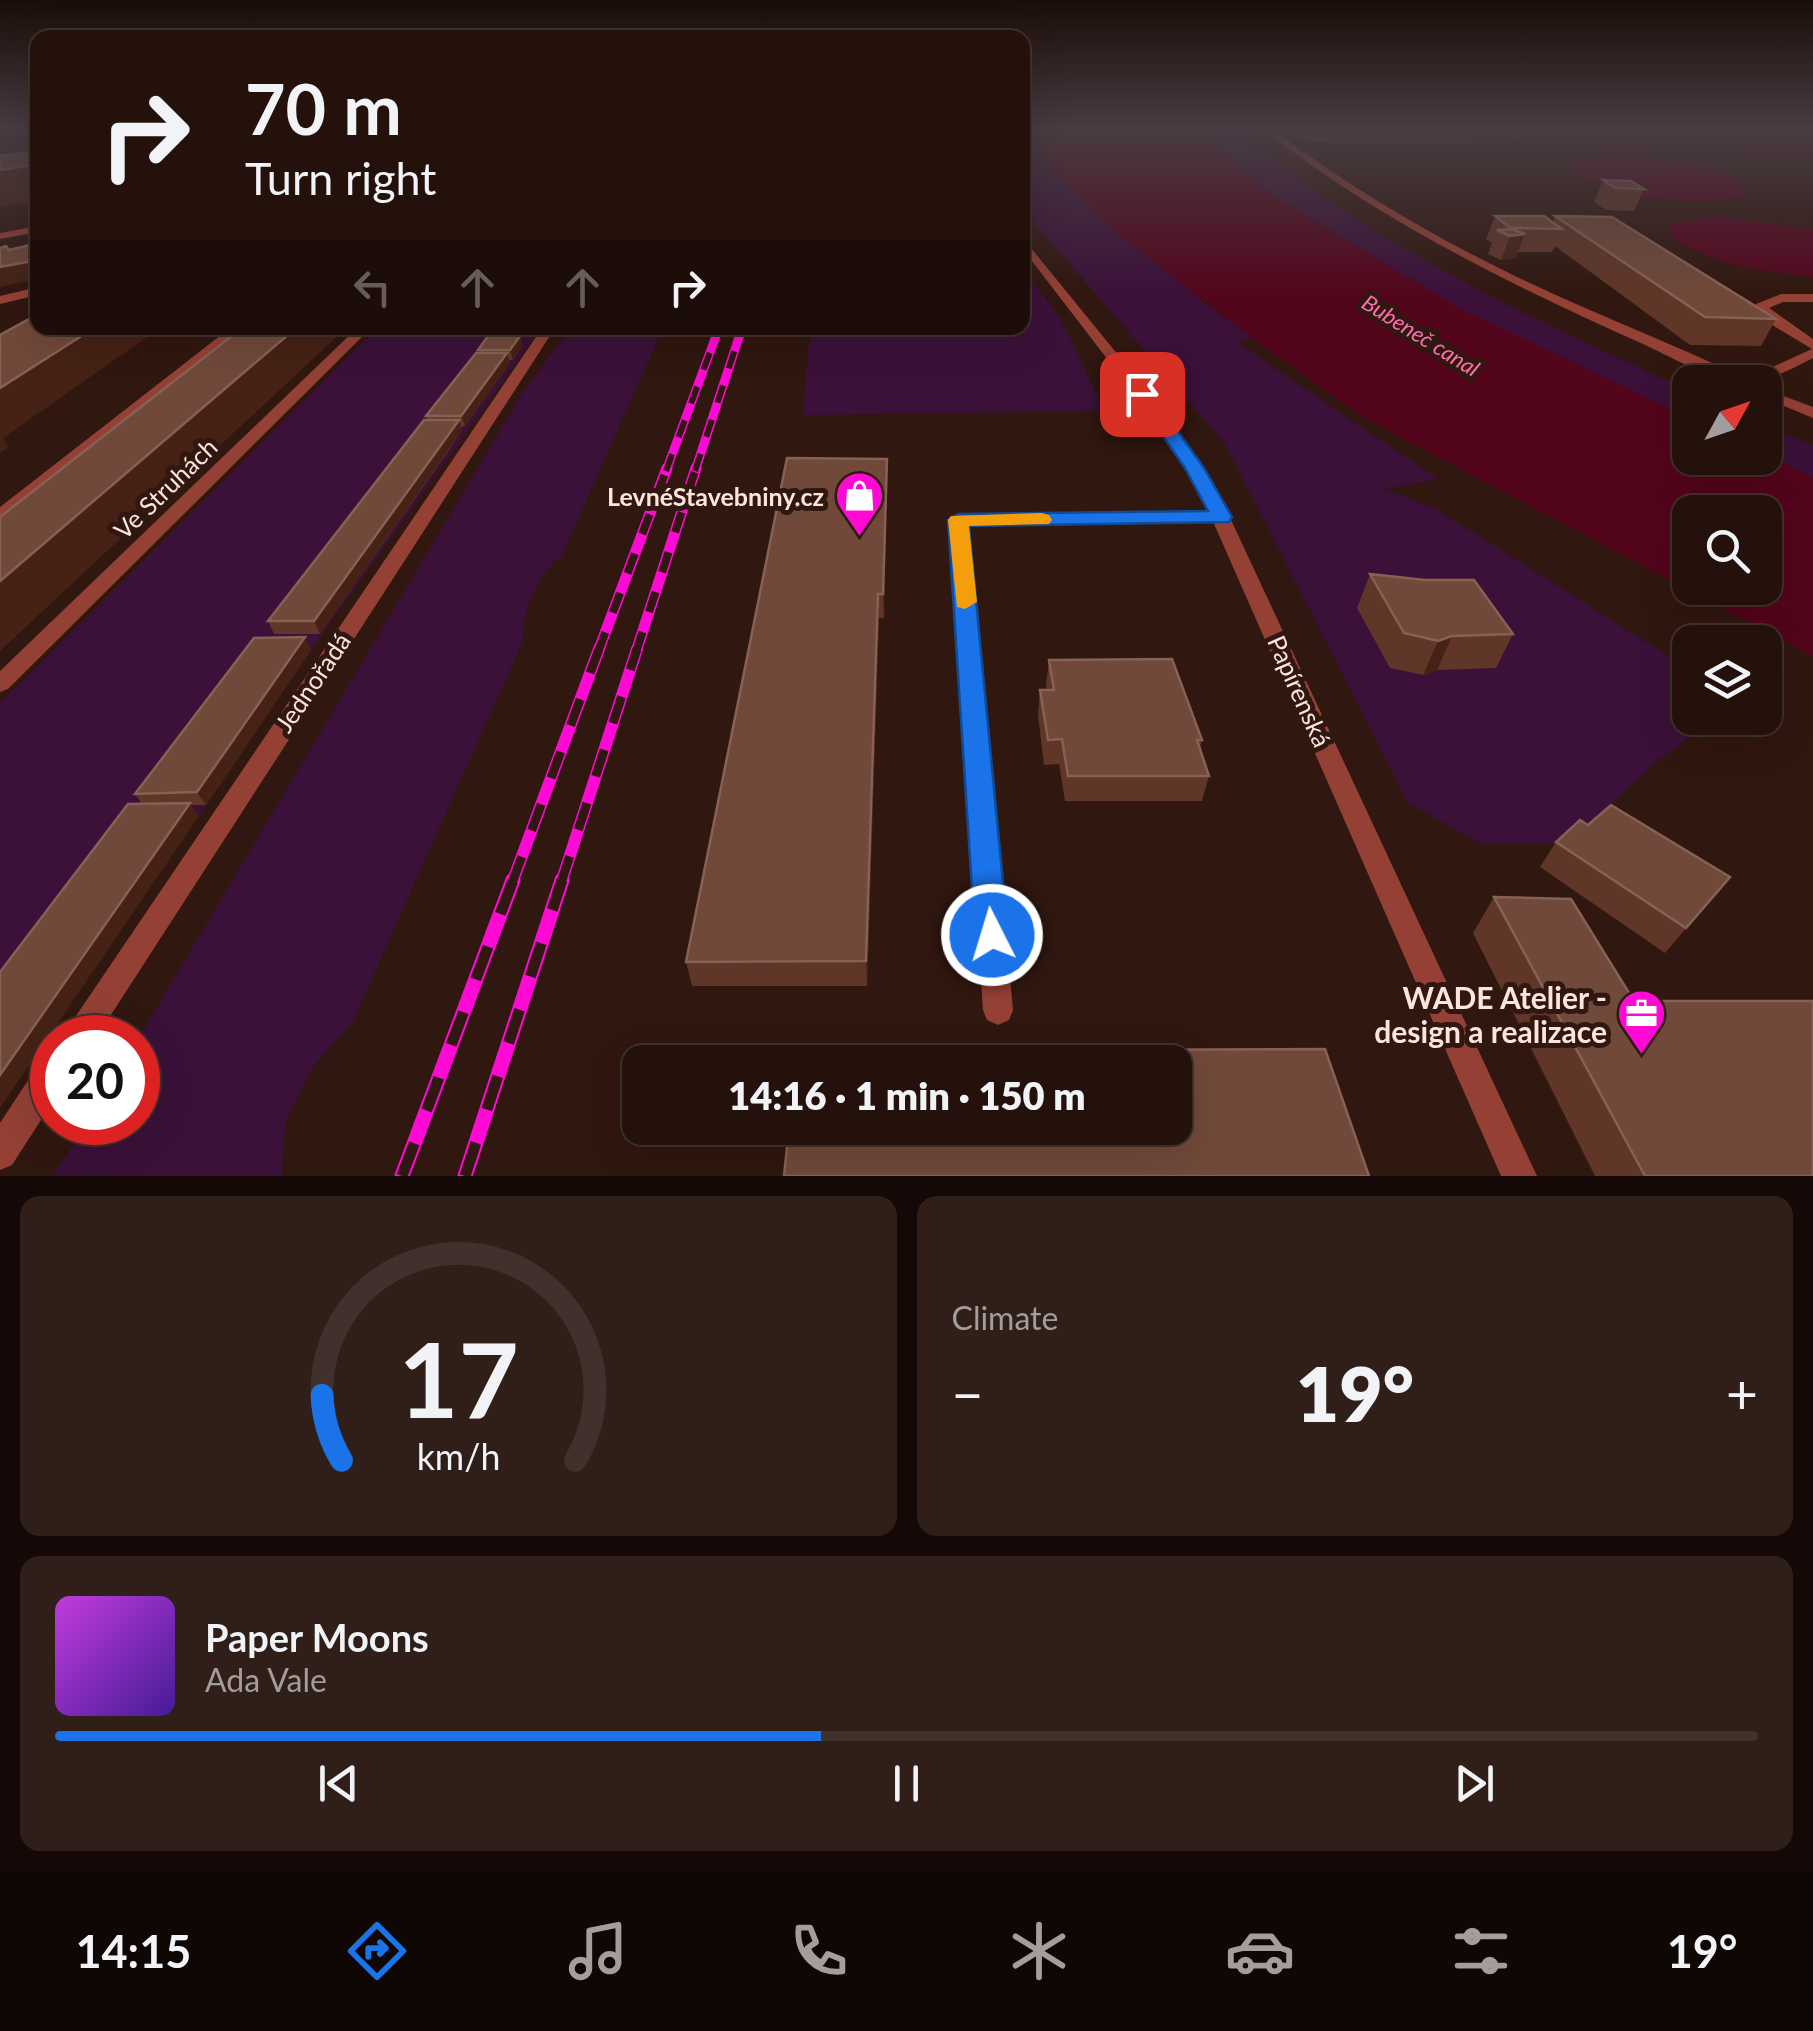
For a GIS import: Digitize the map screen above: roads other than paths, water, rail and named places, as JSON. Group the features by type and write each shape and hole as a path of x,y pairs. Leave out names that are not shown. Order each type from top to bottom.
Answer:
{"street":[{"path":"1342,184 1464,254 1703,365"},
{"path":"0,236 30,230"},
{"name":"Papírenská","path":"1030,250 1161,418 1222,517 1519,1176"},
{"path":"0,300 30,293"},
{"path":"1813,298 1780,298 1761,307 1772,319 1813,345"},
{"path":"0,516 229,335"},
{"name":"Ve Struhách","path":"0,684 357,335"},
{"name":"Jednořadá","path":"91,1015 543,335"},
{"path":"1782,368 1813,353"},
{"path":"1782,400 1813,413"},
{"path":"998,1010 958,520 1222,517"},
{"path":"0,1153 30,1107"}],"water":[{"name":"Bubeneč canal","path":"1067,184 1259,184 1270,194 1461,309 1672,409 1672,475 1782,475 1782,462 1813,477 1813,656 1782,640 1782,625 1755,625 1717,605 1782,605 1782,495 1672,495 1672,581 1364,418 1111,229"},
{"path":"1597,184 1742,184 1749,189 1744,196 1726,200 1680,201"},
{"path":"1715,216 1813,229 1813,277 1714,258 1695,251 1668,230 1671,224"}],"railway":[{"path":"666,471 716,335"},
{"path":"695,471 740,335"},
{"path":"598,652 667,468"},
{"path":"636,652 696,468"},
{"path":"512,883 599,649"},
{"path":"561,883 637,649"},
{"path":"402,1176 513,880"},
{"path":"465,1176 562,880"}],"place":[{"name":"LevnéStavebniny.cz","path":"859,538"},
{"name":"WADE Atelier - design a realizace","path":"1642,1056"}]}
